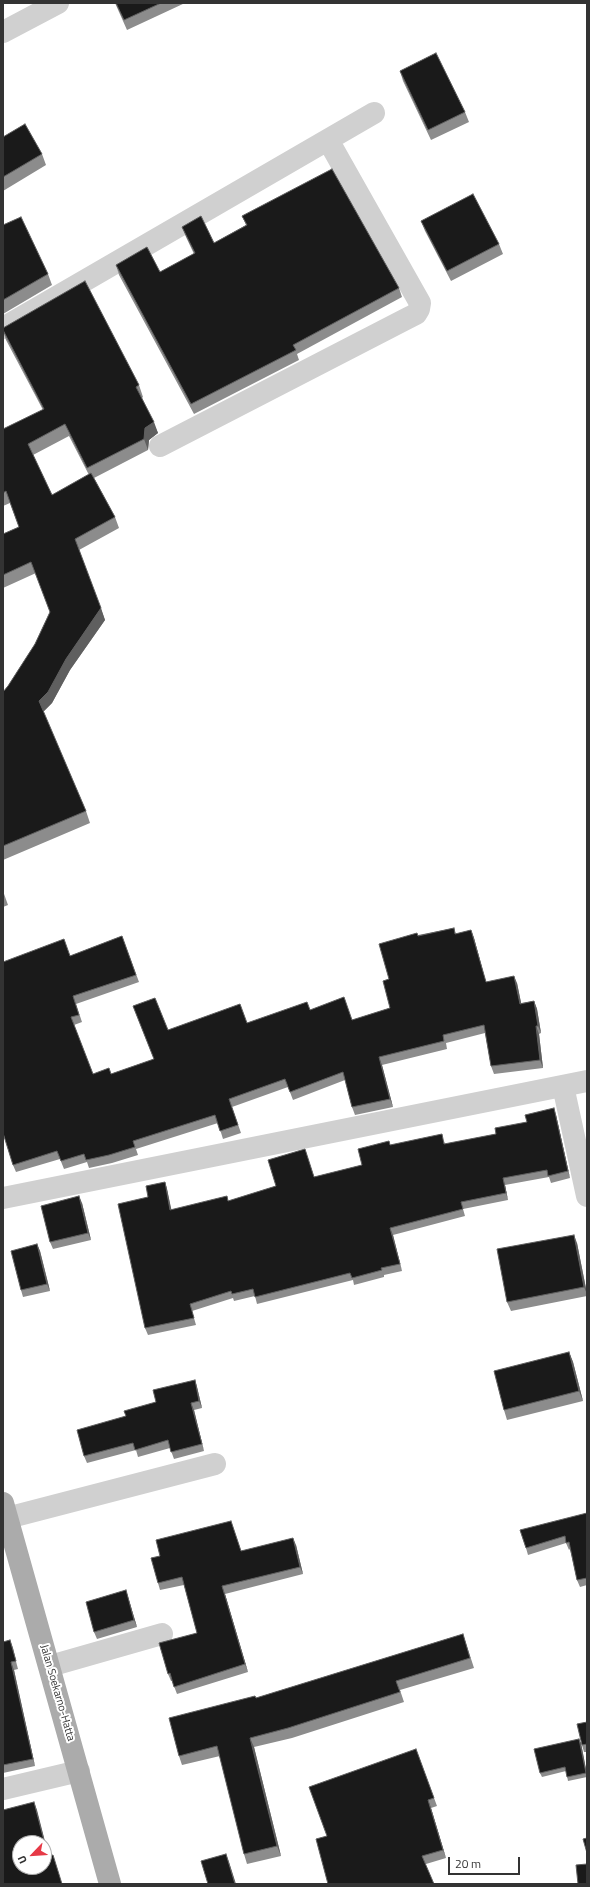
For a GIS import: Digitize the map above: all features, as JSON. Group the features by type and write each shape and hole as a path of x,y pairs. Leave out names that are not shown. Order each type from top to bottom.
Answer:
{"main road":[{"name":"Jalan Soekarno-Hatta","path":"5,1510 68,1661 79,1771 110,1884"}],"street":[{"path":"3,32 58,3"},
{"path":"3,328 374,113"},
{"path":"160,446 416,314 420,309 420,303 328,140"},
{"path":"3,1198 587,1081"},
{"path":"562,1086 587,1196"},
{"path":"5,1510 215,1464"},
{"path":"68,1661 162,1634"},
{"path":"3,1790 79,1771"}],"building":[{"path":"116,3 161,3 124,20"},
{"path":"436,53 465,112 428,130 400,71"},
{"path":"25,124 42,154 3,177 3,137"},
{"path":"332,169 399,288 293,345 296,350 191,404 116,265 147,247 160,272 195,253 182,227 201,216 214,243 247,225 242,216"},
{"path":"473,194 499,244 447,271 421,221"},
{"path":"21,217 48,274 3,300 3,225"},
{"path":"85,281 139,385 136,387 154,422 145,428 144,439 87,468 65,424 28,444 52,495 91,473 115,517 75,539 101,608 66,659 48,692 39,701 86,811 3,846 3,692 35,644 50,612 31,562 3,575 3,534 19,527 6,491 3,493 3,429 44,409 3,328"},
{"path":"454,928 455,934 471,930 486,982 514,976 520,1004 534,1001 538,1026 536,1026 540,1060 491,1066 484,1025 443,1035 444,1041 379,1057 390,1099 352,1107 343,1072 290,1092 285,1079 229,1099 238,1125 220,1131 215,1115 133,1141 135,1147 109,1155 86,1160 84,1154 61,1161 57,1151 13,1165 3,1133 3,962 64,939 70,956 122,936 136,975 73,996 79,1015 71,1017 93,1074 109,1068 111,1074 154,1059 133,1006 155,998 168,1030 240,1004 247,1023 307,1002 310,1010 344,997 352,1020 390,1008 383,981 389,979 379,944 417,933 418,936"},
{"path":"554,1108 568,1171 548,1176 547,1170 503,1178 506,1193 461,1202 463,1209 390,1228 400,1264 381,1268 382,1270 352,1278 350,1273 255,1297 253,1289 232,1294 231,1291 190,1304 194,1318 145,1328 118,1204 148,1197 146,1186 165,1182 170,1210 227,1196 228,1201 276,1186 268,1160 305,1149 314,1177 362,1165 358,1149 389,1141 390,1145 442,1134 444,1144 496,1134 495,1128 527,1122 525,1115"},
{"path":"79,1196 88,1233 50,1242 41,1206"},
{"path":"574,1235 584,1287 507,1302 497,1249"},
{"path":"37,1244 47,1284 21,1290 11,1251"},
{"path":"569,1352 579,1391 504,1410 494,1371"},
{"path":"195,1380 199,1401 191,1403 202,1444 171,1452 168,1440 135,1450 133,1443 84,1456 77,1430 126,1416 124,1411 156,1402 153,1390"},
{"path":"587,1513 587,1578 577,1580 569,1542 566,1543 565,1536 526,1548 520,1530"},
{"path":"231,1521 241,1551 293,1538 300,1567 222,1586 245,1664 174,1687 170,1673 168,1674 159,1643 197,1633 182,1577 158,1583 151,1558 160,1556 156,1540"},
{"path":"126,1590 134,1620 94,1632 86,1602"},
{"path":"463,1634 470,1658 396,1681 400,1692 288,1728 250,1738 277,1846 244,1854 217,1746 179,1756 169,1718 255,1696 256,1698"},
{"path":"10,1640 16,1661 11,1662 33,1759 3,1765 3,1642"},
{"path":"587,1722 587,1744 582,1745 577,1724"},
{"path":"579,1739 586,1773 567,1777 565,1767 540,1773 534,1749"},
{"path":"416,1749 434,1798 428,1800 443,1850 422,1856 434,1884 328,1884 316,1839 327,1836 309,1787"},
{"path":"34,1802 43,1835 12,1835 12,1875 52,1875 53,1855 62,1884 3,1884 3,1810"},
{"path":"587,1838 587,1853 583,1839"},
{"path":"226,1854 235,1884 208,1884 201,1861"},
{"path":"587,1864 587,1884 578,1884 576,1865"}]}
